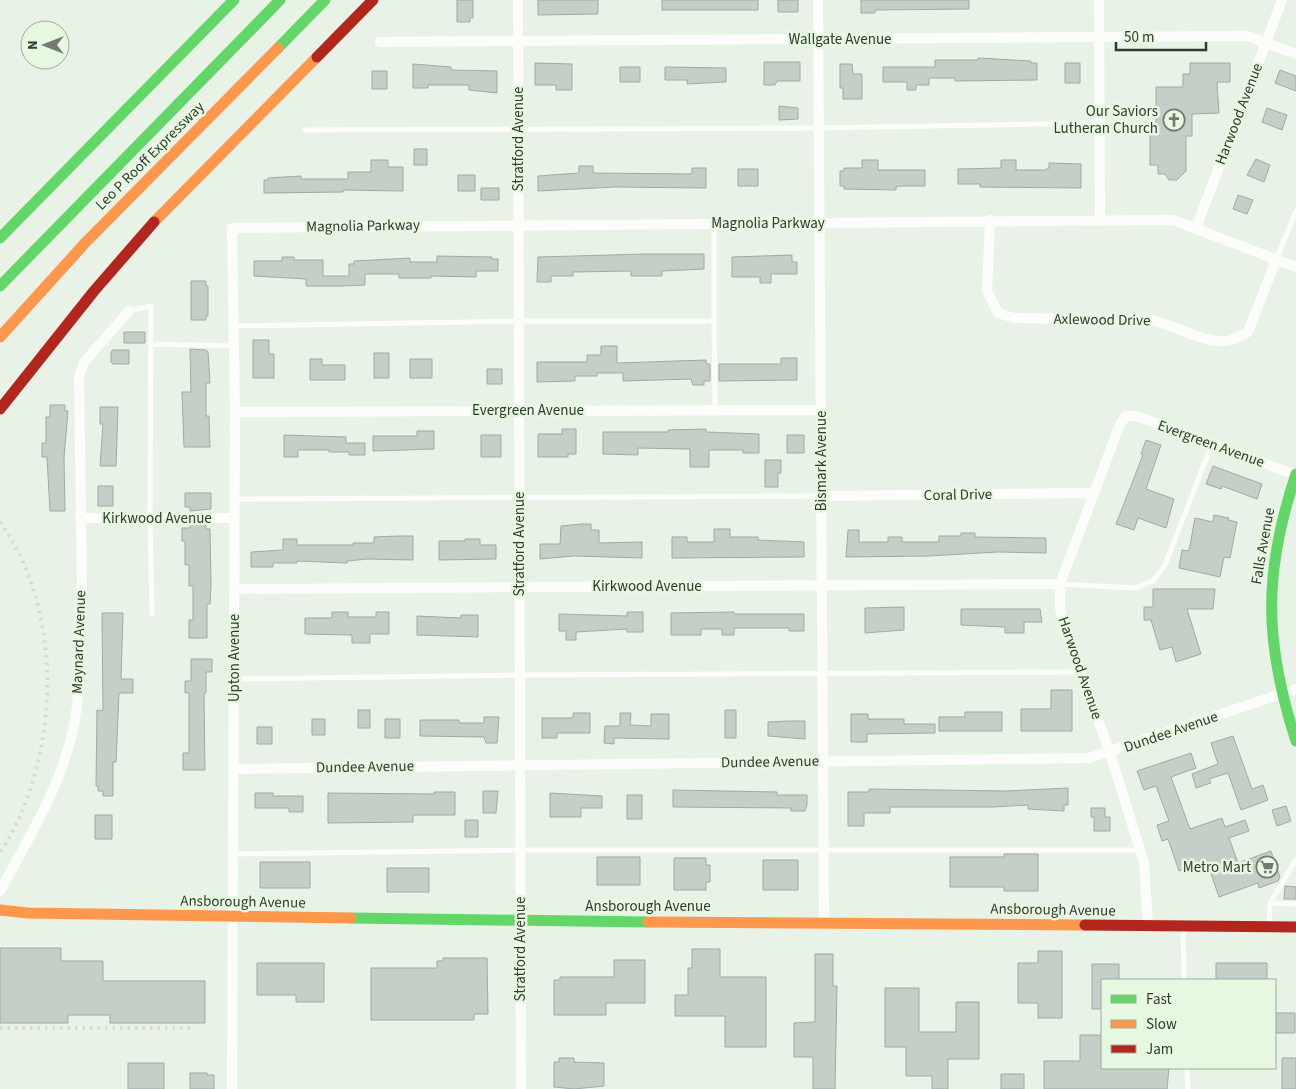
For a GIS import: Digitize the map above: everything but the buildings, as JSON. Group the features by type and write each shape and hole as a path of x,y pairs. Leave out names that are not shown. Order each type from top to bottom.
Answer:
{"main road":[{"path":"0,238 234,0"},
{"name":"Leo P Rooff Expressway","path":"0,286 280,0"},
{"name":"Leo P Rooff Expressway","path":"0,337 93,236 325,0"},
{"path":"0,409 143,233 373,0"},
{"name":"Falls Avenue","path":"1296,475 1276,539 1270,590 1271,643 1281,694 1296,741"},
{"name":"Ansborough Avenue","path":"0,910 28,914 233,918 1296,927"}],"street":[{"name":"Stratford Avenue","path":"518,0 521,1089"},
{"name":"Bismark Avenue","path":"818,0 824,922"},
{"path":"1099,0 1100,221"},
{"name":"Harwood Avenue","path":"1196,228 1282,0"},
{"name":"Wallgate Avenue","path":"380,42 1247,36 1296,54"},
{"name":"Magnolia Parkway","path":"232,228 990,220 1174,220 1296,267"},
{"name":"Axlewood Drive","path":"990,220 987,291 998,313 1014,318 1152,320 1169,324 1216,342 1229,341 1248,332 1276,260"},
{"name":"Upton Avenue","path":"232,228 235,412 232,1089"},
{"name":"Maynard Avenue","path":"0,891 33,835 61,771 70,739 77,706 79,672 78,611 82,588 79,376 84,362 129,311"},
{"name":"Evergreen Avenue","path":"235,412 821,410"},
{"name":"Harwood Avenue","path":"1126,416 1120,424 1060,584 1060,609 1110,753 1144,863 1148,926"},
{"name":"Evergreen Avenue","path":"1126,416 1136,416 1296,475"},
{"name":"Coral Drive","path":"821,496 1094,493"},
{"name":"Kirkwood Avenue","path":"80,518 234,518"},
{"name":"Kirkwood Avenue","path":"234,589 1060,584"},
{"name":"Dundee Avenue","path":"234,769 1090,758 1110,753 1296,689"}],"lane":[{"path":"305,130 819,128 1100,123"},
{"path":"1276,260 1296,211"},
{"path":"714,223 714,410"},
{"path":"129,311 152,306 150,518 152,614"},
{"path":"234,326 519,321 714,321"},
{"path":"151,344 234,346"},
{"path":"1060,584 1136,588 1153,581 1165,565 1212,444"},
{"path":"234,499 821,496"},
{"path":"234,679 519,675 1081,672"},
{"path":"233,854 519,850 1140,850"},
{"path":"1269,926 1270,904 1296,860"},
{"path":"1270,904 1296,902"},
{"path":"1182,926 1184,979"},
{"path":"1187,1069 1188,1089"}],"railway":[{"path":"0,522 21,559 36,599 45,643 47,687 44,732 35,775 20,816 0,853"},
{"path":"0,1028 195,1028"}],"traffic: fast":[{"path":"0,238 234,0"},
{"path":"0,286 280,0"},
{"path":"278,48 325,0"},
{"path":"1296,474 1285,510 1278,544 1273,576 1272,608 1273,639 1278,671 1285,705 1296,741"},
{"path":"351,918 648,922"}],"traffic: slow":[{"path":"0,337 86,242 278,48"},
{"path":"154,222 317,57"},
{"path":"0,910 28,913 351,918"},
{"path":"648,922 1085,925"}],"traffic: jam":[{"path":"317,57 373,0"},
{"path":"0,409 94,291 154,222"},
{"path":"1085,925 1296,927"}],"place":[{"name":"Our Saviors Lutheran Church","path":"1174,120"},
{"name":"Metro Mart","path":"1267,867"}]}
